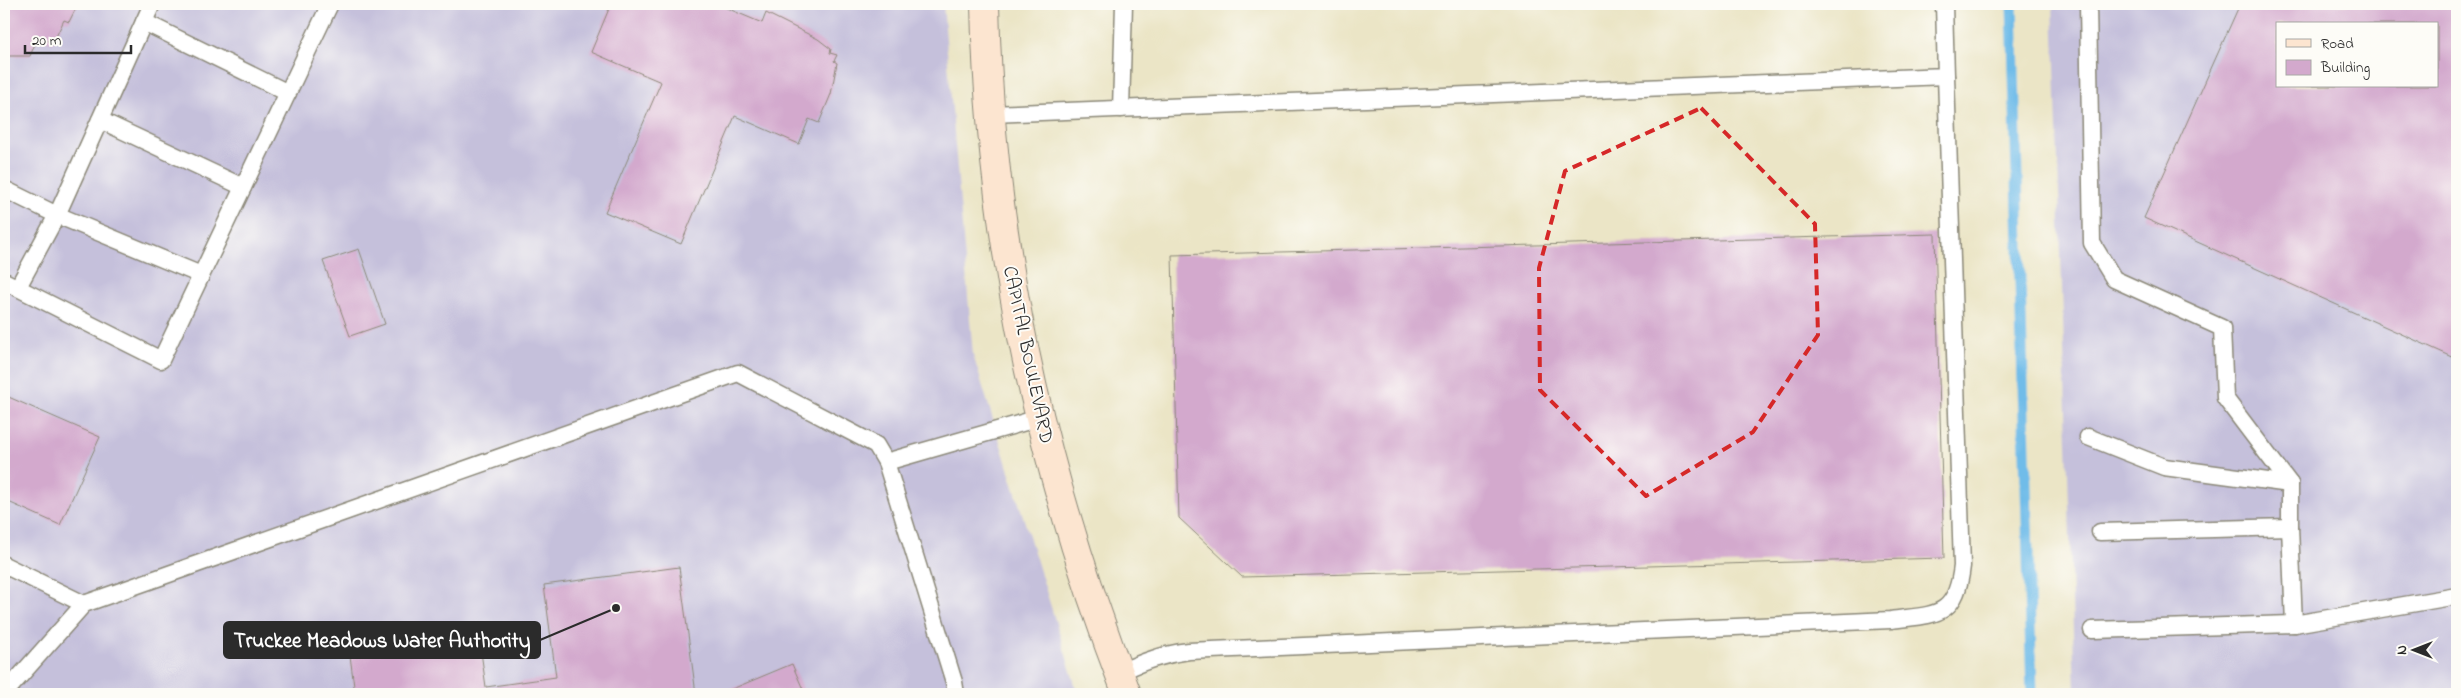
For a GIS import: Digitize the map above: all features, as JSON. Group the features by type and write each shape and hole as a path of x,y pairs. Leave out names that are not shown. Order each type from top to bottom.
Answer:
{"street":[{"name":"CAPITAL BOULEVARD","path":"985,4 986,64 1003,231 1026,363 1057,490 1095,612 1122,683"}],"lane":[{"path":"152,4 57,215 11,284 161,360 330,4"},
{"path":"1121,110 1124,4"},
{"path":"1122,683 1148,659 1188,650 1891,620 1932,615 1950,606 1960,588 1962,566 1944,4"},
{"path":"2088,4 2092,243 2114,279 2222,328 2225,398 2290,484 2294,624"},
{"path":"144,22 288,93"},
{"path":"990,114 1946,76"},
{"path":"100,120 243,187"},
{"path":"4,189 57,215 202,275"},
{"path":"4,694 84,604 738,373 876,445 886,462 954,682 956,694"},
{"path":"886,462 1039,418"},
{"path":"2088,437 2164,467 2290,484"},
{"path":"2100,532 2290,527"},
{"path":"4,565 84,604"},
{"path":"2092,630 2294,624 2457,596"}],"highlighted area":[{"path":"1701,108 1815,224 1818,335 1753,432 1646,496 1540,390 1539,268 1565,171"}],"shaded area":[{"path":"4,4 943,4 973,355 1078,694 4,694"},
{"path":"2053,4 2457,4 2457,694 2075,694"}],"building":[{"path":"4,4 78,4 69,22 64,20 53,43 38,37 30,56 4,56"},
{"path":"611,4 717,4 762,23 766,13 818,39 831,49 830,53 837,55 834,61 837,63 831,94 819,123 809,119 799,144 735,116 681,244 605,212 661,82 591,52"},
{"path":"2240,4 2457,4 2457,359 2144,218"},
{"path":"1935,234 1944,558 1242,577 1179,518 1172,255"},
{"path":"359,249 385,324 350,336 323,261"},
{"path":"4,395 100,437 60,525 4,500"},
{"path":"679,567 696,694 355,694 349,648 478,631 486,687 556,677 544,585"},
{"path":"792,664 805,694 720,694"}],"waterway":[{"path":"2012,4 2032,694"}],"place":[{"name":"Truckee Meadows Water Authority","path":"616,608"}]}
